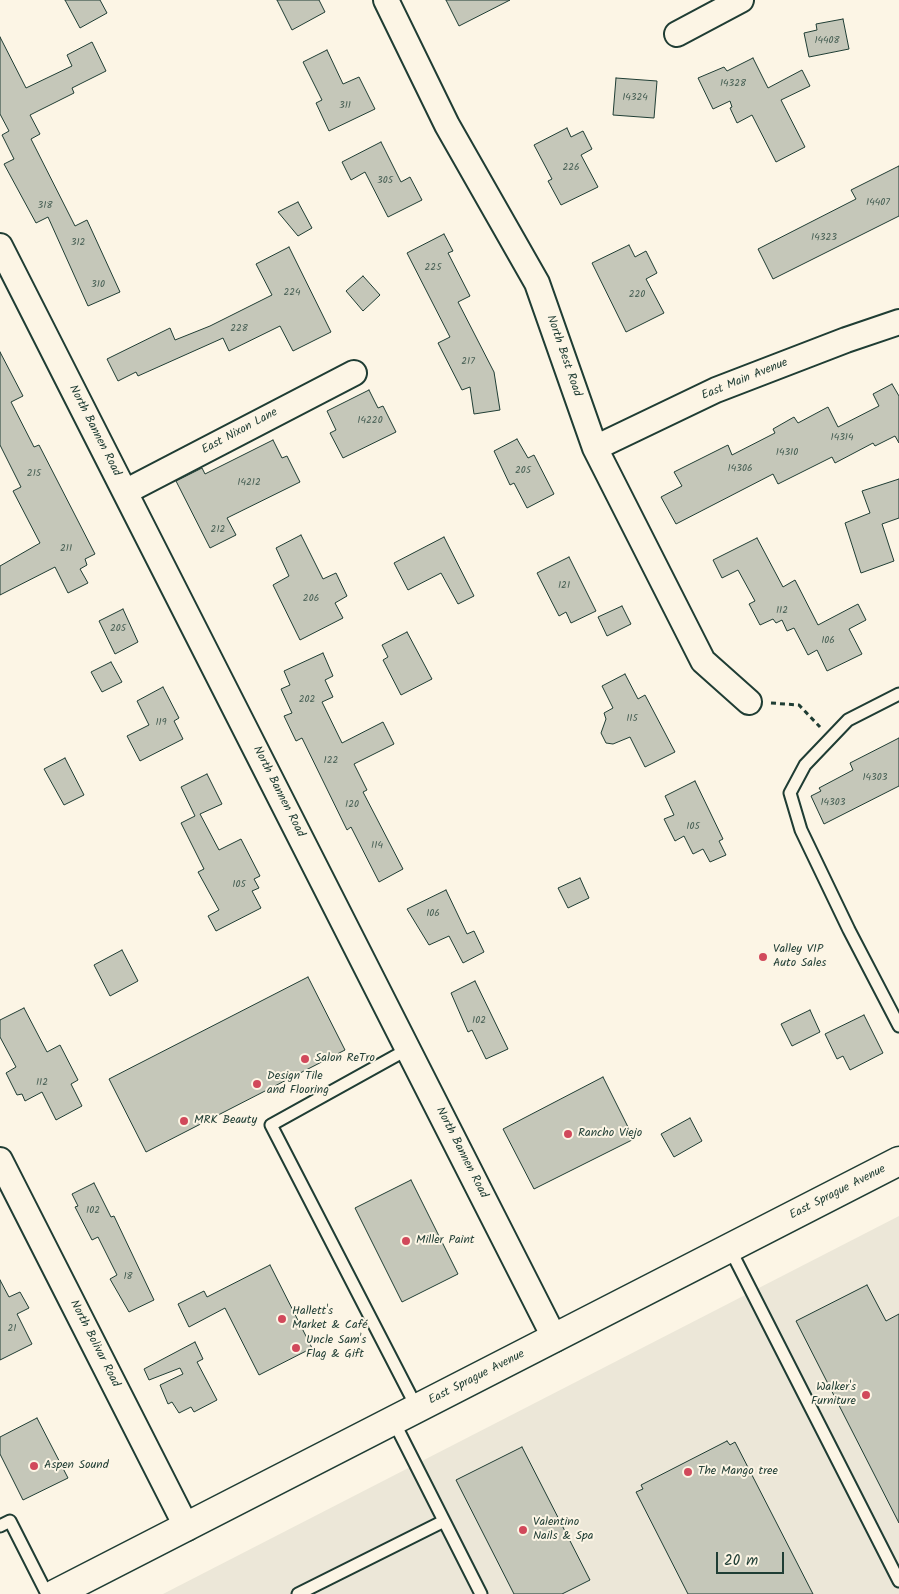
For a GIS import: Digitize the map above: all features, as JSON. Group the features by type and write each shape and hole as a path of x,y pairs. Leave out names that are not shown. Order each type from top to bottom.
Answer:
{"main road":[{"name":"East Sprague Avenue","path":"54,1594 187,1528 899,1161"}],"street":[{"name":"North Best Road","path":"386,0 447,125 537,283 595,448 703,662 749,702"},
{"path":"676,34 741,0"},
{"name":"North Bannen Road","path":"0,246 555,1339"},
{"name":"East Main Avenue","path":"595,448 716,390 846,340 899,322"},
{"name":"East Nixon Lane","path":"125,492 354,373"},
{"name":"North Bolivar Road","path":"0,1160 187,1528"}],"lane":[{"path":"899,694 848,720 805,765 790,793 801,830 848,930 899,1026"},
{"path":"408,1049 271,1125 405,1414 444,1521 481,1594"},
{"path":"730,1249 899,1581"},
{"path":"0,1526 10,1521 54,1594"},
{"path":"298,1594 444,1521"}],"path":[{"path":"749,702 799,705 831,738"}],"shaded area":[{"path":"899,1216 899,1594 163,1594"}],"building":[{"path":"65,0 100,0 107,13 80,28"},
{"path":"277,0 319,0 325,12 292,30"},
{"path":"446,0 510,0 459,26"},
{"path":"843,19 849,49 809,57 804,33 817,30 816,24"},
{"path":"0,37 26,88 72,66 67,55 92,42 106,71 72,88 74,93 30,115 40,134 31,139 75,226 87,220 120,292 88,306 48,217 36,223 4,164 14,159 2,135 9,131 0,114"},
{"path":"327,50 343,84 359,77 375,109 329,131 316,103 322,100 303,62"},
{"path":"753,58 768,88 802,70 810,86 781,100 805,147 776,162 752,115 737,123 730,108 732,107 730,101 713,109 698,78 724,67 727,71"},
{"path":"616,78 657,81 654,118 613,115"},
{"path":"567,128 571,137 583,131 592,149 581,155 598,187 561,205 548,181 552,179 534,145"},
{"path":"381,142 401,182 410,177 422,200 388,217 365,172 351,180 342,162"},
{"path":"899,166 899,216 773,279 758,249 856,199 851,190"},
{"path":"298,202 312,228 298,236 278,212"},
{"path":"444,234 453,251 448,253 470,296 458,302 494,372 500,410 474,414 470,387 462,390 438,343 450,337 407,253"},
{"path":"629,245 635,257 646,251 657,273 646,279 664,313 626,332 592,263"},
{"path":"289,247 331,332 293,351 280,326 229,351 223,338 138,376 136,372 118,381 107,359 170,328 175,340 210,326 272,295 256,264"},
{"path":"363,276 380,295 363,311 346,291"},
{"path":"0,352 23,396 11,402 34,447 39,445 95,554 85,559 87,565 80,569 88,583 68,593 55,567 0,595 0,566 40,543 13,491 21,487 0,445"},
{"path":"892,384 899,396 899,443 895,436 875,446 873,443 835,463 832,457 778,484 773,474 676,524 661,497 682,486 674,472 728,445 732,455 775,433 773,429 794,417 798,423 828,407 838,427 879,406 873,394"},
{"path":"369,390 378,408 383,406 396,432 343,458 330,433 336,430 327,411"},
{"path":"517,439 528,458 534,455 554,494 527,508 514,483 510,485 494,451"},
{"path":"273,440 282,458 287,456 300,482 227,518 236,535 210,548 176,481 202,468 205,474"},
{"path":"899,479 899,518 882,524 894,561 861,573 845,523 870,513 862,491"},
{"path":"301,535 323,579 336,573 347,596 335,603 343,618 300,640 273,585 289,576 276,548"},
{"path":"444,537 474,596 458,604 441,573 408,590 394,563"},
{"path":"757,538 783,587 795,580 818,625 858,604 866,620 849,629 862,654 827,671 817,650 808,655 794,628 787,631 782,620 776,623 773,619 760,625 749,604 755,601 738,570 722,578 713,560"},
{"path":"569,557 596,611 571,623 566,612 559,616 537,573"},
{"path":"622,606 631,624 607,636 598,617"},
{"path":"123,609 138,642 115,654 99,621"},
{"path":"407,632 432,679 401,695 383,660 388,657 382,645"},
{"path":"323,653 333,676 325,680 333,697 322,702 342,743 383,722 394,744 354,764 367,790 363,792 403,869 379,882 351,827 347,830 302,738 296,741 284,716 292,713 281,689 290,685 284,671"},
{"path":"111,662 122,682 102,692 91,672"},
{"path":"625,674 638,699 645,695 675,752 645,767 630,737 613,744 606,743 601,733 606,719 604,713 613,708 602,686"},
{"path":"163,687 179,718 174,721 183,739 140,761 127,736 149,725 137,701"},
{"path":"899,738 899,786 824,824 811,796 821,791 819,788 853,770 850,763"},
{"path":"65,758 84,795 64,805 44,769"},
{"path":"207,774 222,804 200,814 219,850 241,839 260,876 254,879 259,888 252,891 261,908 216,931 208,916 219,910 198,872 204,869 181,823 195,816 181,787"},
{"path":"695,781 723,839 719,841 726,855 710,862 703,849 693,854 684,836 675,841 664,819 674,815 665,796"},
{"path":"580,878 589,898 568,908 558,888"},
{"path":"446,890 467,934 474,931 484,952 463,963 449,936 429,945 407,909"},
{"path":"122,950 138,981 110,996 94,965"},
{"path":"308,977 345,1050 146,1152 109,1079"},
{"path":"475,981 508,1049 486,1059 472,1030 468,1032 451,993"},
{"path":"24,1008 47,1052 60,1045 78,1080 71,1084 82,1106 56,1120 42,1092 25,1101 22,1094 17,1095 6,1073 16,1067 0,1037 0,1020"},
{"path":"810,1010 820,1032 792,1046 781,1024"},
{"path":"864,1015 883,1053 850,1070 843,1056 837,1059 825,1034"},
{"name":"Rancho Viejo","path":"603,1077 634,1139 534,1189 503,1129"},
{"path":"690,1118 702,1141 674,1157 661,1134"},
{"name":"Miller Paint","path":"411,1180 458,1274 402,1302 355,1208"},
{"path":"94,1183 111,1217 114,1216 154,1300 129,1312 110,1279 117,1275 98,1237 92,1240 75,1207 78,1206 72,1194"},
{"path":"270,1265 312,1348 259,1375 225,1308 189,1327 178,1304 204,1291 207,1297"},
{"path":"0,1280 9,1297 20,1292 29,1308 17,1314 32,1344 0,1360"},
{"name":"Walker's Furniture","path":"867,1285 886,1321 899,1314 899,1523 796,1321"},
{"path":"195,1342 203,1359 197,1362 217,1400 194,1412 191,1407 179,1413 172,1402 168,1404 160,1385 183,1374 180,1368 149,1380 144,1369"},
{"name":"Aspen Sound","path":"37,1418 68,1478 23,1500 0,1454 0,1437"},
{"path":"727,1441 730,1445 735,1442 813,1594 688,1594 636,1492 643,1489 641,1485"},
{"name":"Valentino Nails & Spa","path":"522,1447 590,1580 562,1594 514,1594 456,1480"}],"place":[{"name":"Valley VIP Auto Sales","path":"763,957"},
{"name":"Salon ReTro","path":"305,1059"},
{"name":"Design Tile and Flooring","path":"257,1084"},
{"name":"MRK Beauty","path":"184,1121"},
{"name":"Rancho Viejo","path":"568,1134"},
{"name":"Miller Paint","path":"406,1241"},
{"name":"Hallett's Market & Café","path":"282,1319"},
{"name":"Uncle Sam's Flag & Gift","path":"296,1348"},
{"name":"Walker's Furniture","path":"866,1395"},
{"name":"Aspen Sound","path":"34,1466"},
{"name":"The Mango tree","path":"688,1472"},
{"name":"Valentino Nails & Spa","path":"523,1530"}]}
